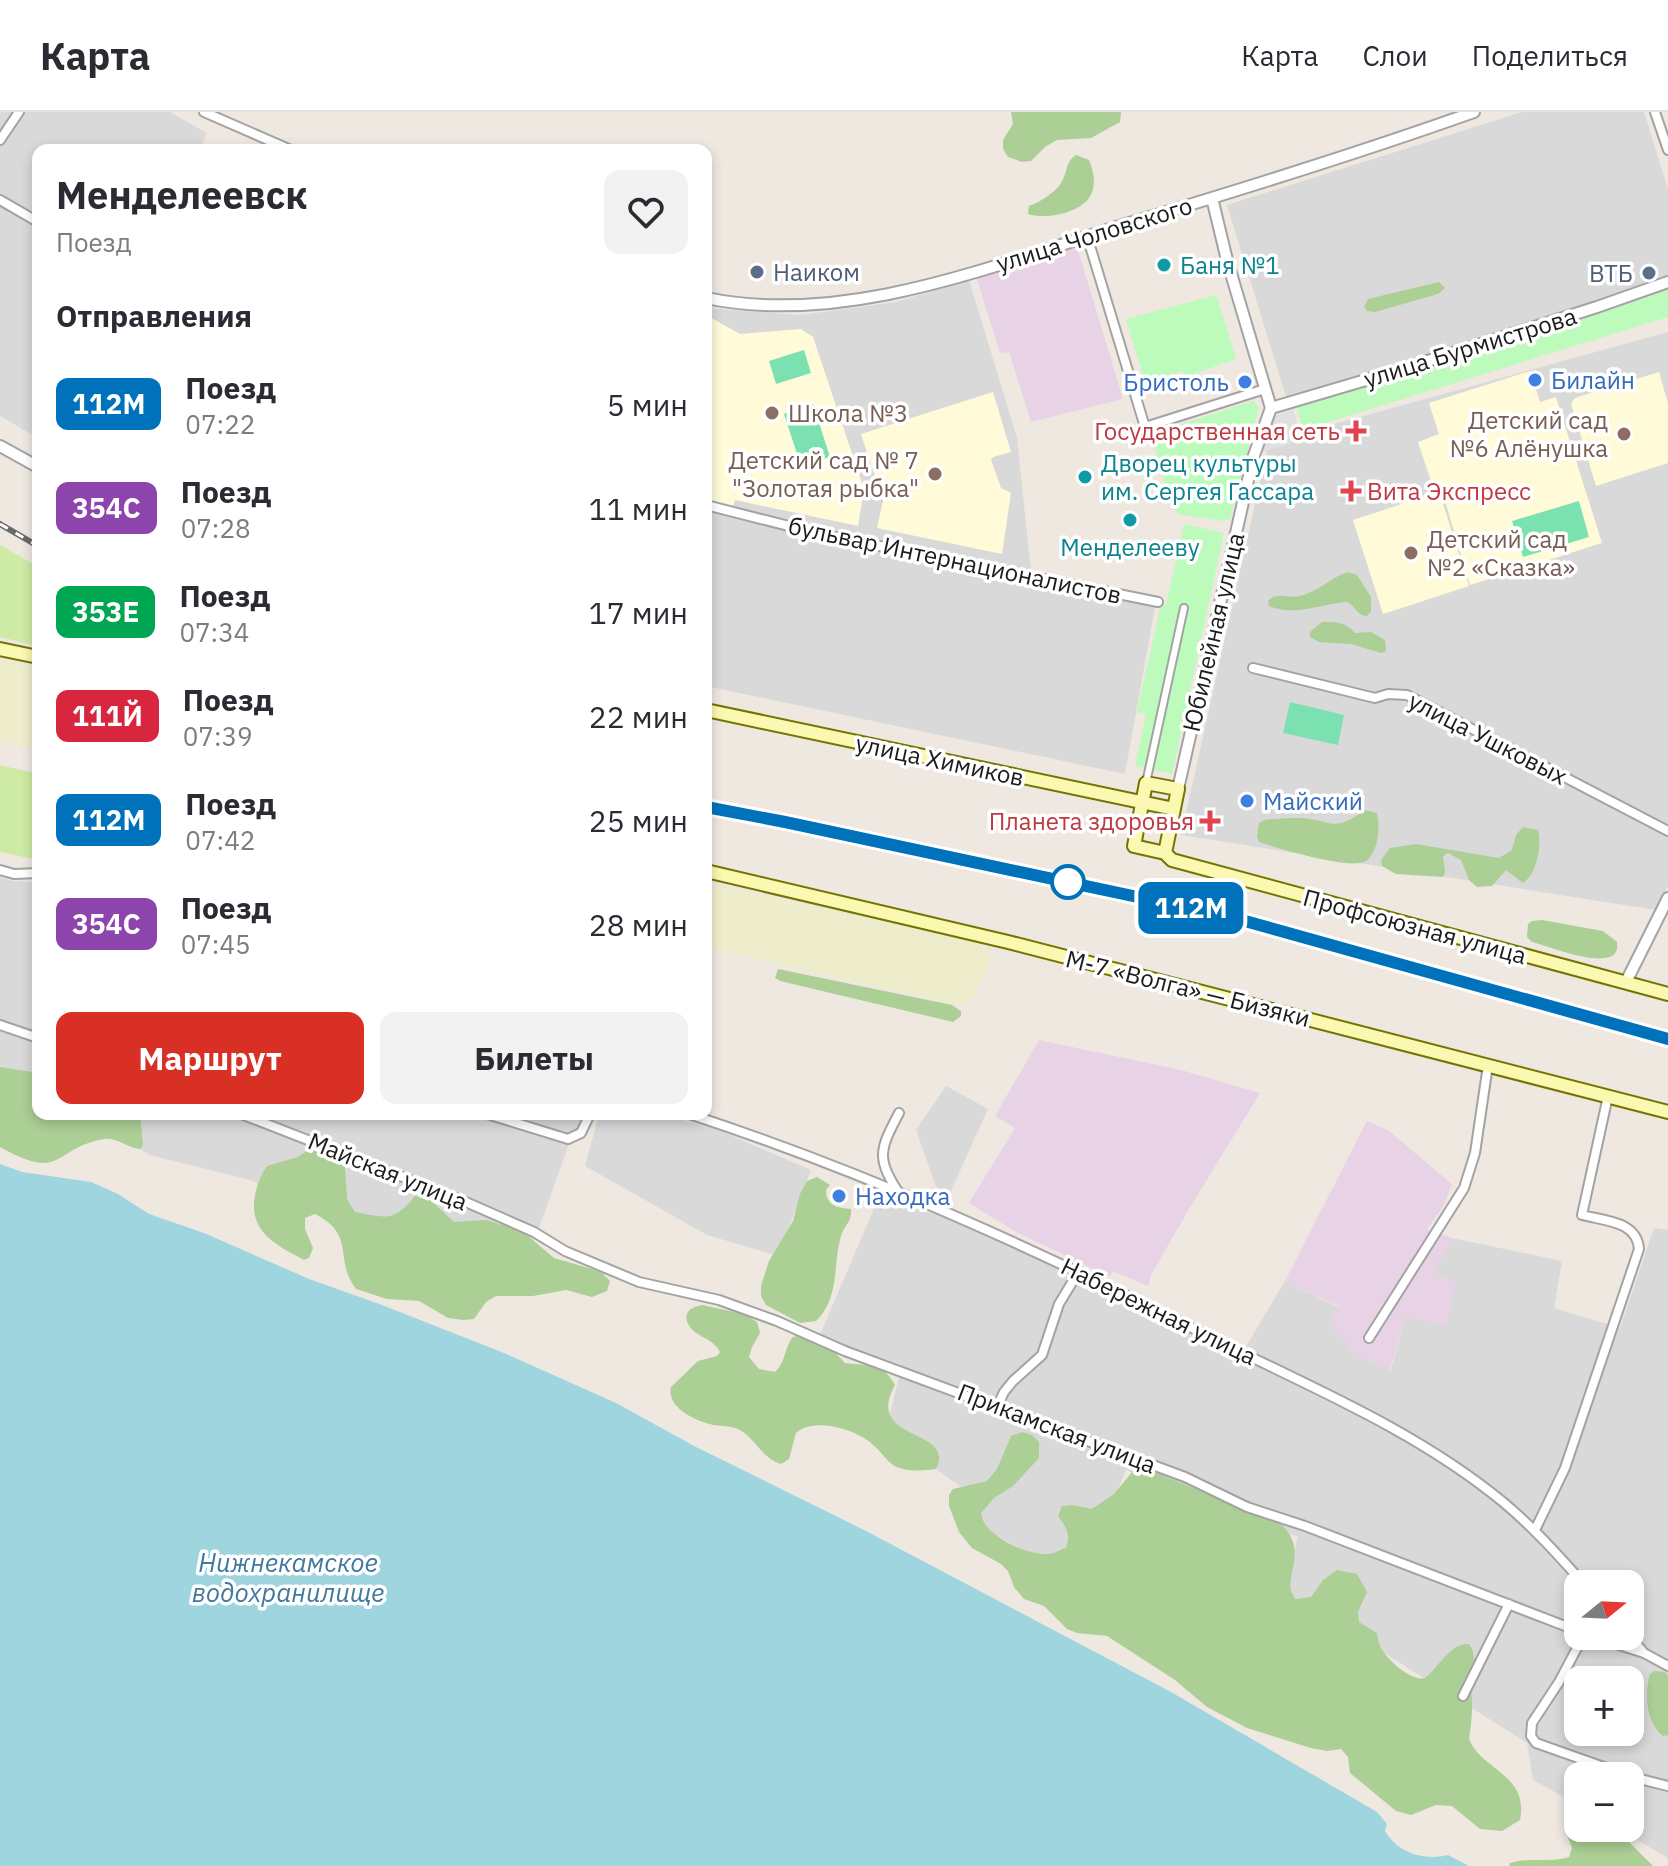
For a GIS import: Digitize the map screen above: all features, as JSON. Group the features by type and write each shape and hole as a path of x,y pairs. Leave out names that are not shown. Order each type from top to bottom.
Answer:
{"main road":[{"path":"0,649 32,656"},
{"name":"улица Химиков","path":"712,711 1174,809"},
{"path":"1143,802 1146,783 1178,789 1165,853"},
{"name":"Профсоюзная улица","path":"1143,802 1134,846 1165,853 1172,860 1668,994"},
{"name":"М-7 «Волга» — Бизяки","path":"712,875 1024,946 1668,1112"}],"street":[{"path":"0,140 19,112"},
{"path":"204,112 277,144"},
{"name":"улица Чоловского","path":"712,299 775,305 855,300 910,289 1212,198 1474,112"},
{"path":"1655,112 1668,150"},
{"path":"1212,198 1271,408"},
{"path":"0,200 32,219"},
{"path":"1087,236 1145,427 1265,389"},
{"name":"улица Бурмистрова","path":"1271,408 1393,372 1668,282"},
{"name":"Юбилейная улица","path":"1178,789 1253,458 1271,408"},
{"path":"0,446 32,464"},
{"name":"бульвар Интернационалистов","path":"712,507 820,534 1158,602"},
{"path":"1146,783 1184,608"},
{"name":"улица Ушковых","path":"1253,668 1375,698 1388,694 1407,695 1668,831"},
{"path":"0,870 14,874 32,873"},
{"path":"1626,982 1668,898"},
{"path":"0,1025 32,1036"},
{"path":"1369,1338 1464,1188 1475,1153 1488,1065"},
{"path":"1535,1530 1565,1468 1639,1249 1635,1234 1626,1226 1582,1215 1608,1096"},
{"path":"899,1113 881,1153 884,1169 900,1195"},
{"name":"Майская улица","path":"257,1120 397,1173 534,1232"},
{"path":"506,1120 568,1139 581,1133 587,1120"},
{"name":"Набережная улица","path":"707,1120 750,1134 987,1229 1079,1271 1382,1421 1457,1468 1502,1501 1535,1530 1571,1570"},
{"name":"Прикамская улица","path":"534,1232 565,1251 639,1282 719,1300 763,1316 845,1351 1185,1477 1247,1507 1305,1526 1564,1626"},
{"path":"997,1407 1013,1381 1042,1355 1059,1304 1079,1271"},
{"path":"1463,1696 1509,1604"},
{"path":"1576,1650 1532,1723 1531,1736 1536,1743 1632,1777 1668,1786"},
{"path":"1634,1650 1668,1666"}],"shaded area":[{"path":"0,112 170,112 207,133 202,144 32,144 32,435 0,416"},
{"path":"1522,112 1644,112 1668,189 1668,277 1287,400 1227,205"},
{"path":"1073,248 1078,250 1123,399 1031,422 1009,352 1000,353 976,276"},
{"path":"969,280 1017,438 1032,580 1155,607 1125,774 712,687 712,308 800,315 896,302"},
{"name":"Школа №3","path":"712,318 740,334 801,329 813,337 864,489 858,526 735,500 733,506 712,502"},
{"path":"1668,332 1668,886 1656,910 1181,835 1269,442"},
{"path":"1530,371 1540,402 1556,397 1602,543 1470,585 1442,491 1439,491 1469,586 1383,614 1353,520 1435,493 1418,442 1439,434 1429,403"},
{"name":"Детский сад №6 Алёнушка","path":"1659,372 1668,404 1668,463 1596,486 1571,404 1575,398"},
{"name":"Детский сад № 7 \"Золотая рыбка\"","path":"993,392 1011,452 991,460 1001,488 1011,493 1002,554 877,528 883,501 861,434"},
{"path":"1293,409 1302,440 1258,453 1274,416"},
{"path":"0,877 32,882 32,1082 0,1074"},
{"path":"1039,1040 1181,1070 1260,1093 1189,1209 1151,1275 1148,1286 1113,1271 1110,1277 1016,1232 969,1203 1015,1128 995,1116"},
{"path":"946,1086 988,1109 950,1193 936,1187 916,1130"},
{"path":"95,1120 583,1120 569,1144 534,1242 526,1287 503,1285 250,1180 153,1156 126,1143"},
{"path":"597,1120 683,1120 721,1131 811,1170 778,1256 707,1235 585,1166"},
{"path":"1367,1121 1389,1131 1452,1184 1443,1207 1427,1229 1452,1238 1433,1273 1456,1282 1446,1326 1406,1316 1389,1372 1352,1352 1329,1323 1340,1307 1285,1281"},
{"path":"879,1197 949,1219 1084,1278 1241,1355 1285,1281 1340,1308 1329,1323 1390,1372 1406,1316 1445,1325 1432,1273 1452,1238 1562,1261 1554,1308 1620,1328 1654,1228 1668,1230 1668,1858 1641,1842 1644,1842 1644,1762 1564,1762 1564,1797 1533,1780 1527,1743 1282,1589 1298,1537 1126,1470 1081,1579 971,1523 978,1499 885,1433 902,1365 819,1337"}],"green space":[{"path":"1011,112 1121,112 1120,122 1091,138 1057,140 1031,161 1022,162 1008,157 1003,149 1003,140 1013,124"},
{"path":"1076,155 1089,160 1092,168 1094,184 1088,199 1064,213 1045,216 1028,214 1029,206 1058,187"},
{"path":"1439,282 1445,288 1438,294 1375,312 1367,311 1364,307 1368,299"},
{"path":"1668,289 1668,317 1303,430 1296,405"},
{"path":"1216,295 1236,359 1185,377 1183,371 1145,382 1126,319"},
{"path":"804,350 811,373 776,384 769,361"},
{"path":"1253,401 1259,407 1230,519 1223,521 1178,514 1171,503 1154,445 1160,431"},
{"path":"813,404 830,457 801,466 784,414"},
{"path":"1579,501 1589,537 1523,557 1512,521"},
{"path":"1184,524 1224,533 1172,774 1135,766 1146,714 1137,712 1161,605 1166,605"},
{"path":"0,545 32,564 32,645 0,637"},
{"path":"1347,572 1357,575 1371,597 1371,612 1367,616 1347,602 1298,610 1269,606 1268,601 1275,596 1306,594"},
{"path":"1322,622 1340,623 1355,633 1371,632 1385,640 1386,651 1381,653 1351,644 1319,642 1310,637 1310,632"},
{"path":"0,659 32,667 32,749 0,742"},
{"path":"1290,702 1344,715 1338,745 1283,733"},
{"path":"0,765 32,773 32,859 0,852"},
{"path":"1365,810 1377,813 1378,838 1370,857 1358,863 1330,861 1297,853 1259,842 1257,837 1259,823 1264,820 1297,818 1337,824"},
{"path":"1523,827 1538,830 1539,843 1535,866 1523,883 1506,870 1492,886 1477,887 1469,880 1461,860 1448,853 1443,856 1443,877 1396,874 1382,866 1381,860 1390,848 1416,844 1499,858 1512,850 1516,835"},
{"path":"715,886 980,943 990,951 990,961 972,999 960,1005 712,949 712,889"},
{"path":"1542,920 1603,931 1617,942 1616,952 1609,957 1583,957 1532,942 1527,937 1528,924"},
{"path":"778,969 952,1005 961,1011 961,1016 953,1022 780,981 775,978"},
{"path":"0,1067 32,1072 32,1120 141,1120 143,1145 140,1149 104,1139 87,1143 47,1163 21,1157 0,1147"},
{"path":"331,1144 344,1151 347,1199 355,1212 389,1216 401,1210 415,1196 426,1196 454,1222 486,1220 522,1231 554,1258 602,1273 610,1281 607,1291 592,1297 566,1290 533,1296 496,1296 486,1302 474,1319 463,1320 448,1318 419,1301 387,1299 356,1289 349,1278 340,1239 328,1222 315,1214 305,1218 305,1229 313,1248 309,1258 304,1260 266,1236 256,1219 254,1208 255,1195 267,1166 298,1157 315,1145"},
{"path":"817,1177 830,1185 826,1190 830,1203 851,1209 851,1213 839,1244 833,1290 824,1312 816,1321 800,1323 766,1305 761,1296 761,1286 769,1261 793,1221 800,1194 807,1181"},
{"path":"702,1305 744,1314 757,1322 760,1333 749,1357 759,1369 775,1372 790,1341 798,1336 830,1347 845,1363 873,1366 884,1371 895,1385 888,1404 891,1417 899,1426 934,1446 939,1456 936,1469 902,1469 890,1463 864,1438 845,1429 823,1425 804,1428 796,1433 789,1459 781,1464 768,1457 738,1429 691,1417 673,1401 671,1387 698,1361 717,1356 720,1352 693,1331 687,1322 688,1312"},
{"path":"1022,1432 1032,1435 1039,1442 1039,1458 1013,1486 994,1498 981,1513 989,1529 1018,1548 1050,1554 1066,1548 1067,1531 1058,1516 1062,1506 1092,1509 1114,1494 1133,1471 1147,1469 1281,1524 1294,1545 1290,1584 1296,1599 1311,1597 1323,1580 1337,1570 1357,1574 1367,1592 1358,1612 1359,1622 1377,1633 1383,1651 1393,1663 1413,1677 1425,1678 1450,1651 1469,1644 1474,1660 1469,1739 1475,1750 1518,1792 1520,1820 1502,1831 1480,1829 1452,1806 1436,1805 1411,1815 1396,1811 1350,1773 1348,1757 1341,1749 1327,1751 1311,1748 1247,1728 1207,1707 1175,1680 1107,1636 1067,1629 1044,1606 1024,1599 1014,1587 1008,1571 972,1548 959,1532 949,1506 949,1495 953,1489 987,1481 997,1469 1011,1436"},
{"path":"1654,1671 1665,1672 1668,1676 1668,1735 1663,1736 1653,1724 1648,1708 1648,1682"},
{"path":"1570,1842 1629,1842 1653,1866 1509,1866 1517,1861 1569,1857 1572,1848"}],"water":[{"name":"Нижнекамское водохранилище","path":"0,1164 22,1172 91,1182 118,1194 149,1214 504,1353 616,1403 1171,1692 1377,1812 1387,1824 1385,1831 1390,1839 1404,1850 1421,1856 1448,1855 1469,1866 0,1866"}],"railway":[{"path":"0,524 32,543"},
{"path":"712,808 1227,916 1668,1039"}],"train":[{"name":"112М","path":"712,808 1227,916 1668,1039"}],"place":[{"name":"Баня №1","path":"1164,265"},
{"name":"Наиком","path":"757,272"},
{"name":"ВТБ","path":"1649,273"},
{"name":"Билайн","path":"1535,380"},
{"name":"Бристоль","path":"1245,382"},
{"name":"Школа №3","path":"772,413"},
{"name":"Государственная сеть","path":"1356,431"},
{"name":"Детский сад №6 Алёнушка","path":"1624,434"},
{"name":"Детский сад № 7 \"Золотая рыбка\"","path":"935,474"},
{"name":"Дворец культуры им. Сергея Гассара","path":"1085,477"},
{"name":"Вита Экспресс","path":"1351,491"},
{"name":"Менделееву","path":"1130,520"},
{"name":"Детский сад №2 «Сказка»","path":"1411,553"},
{"name":"Майский","path":"1247,801"},
{"name":"Планета здоровья","path":"1210,821"},
{"name":"Находка","path":"839,1196"}]}
